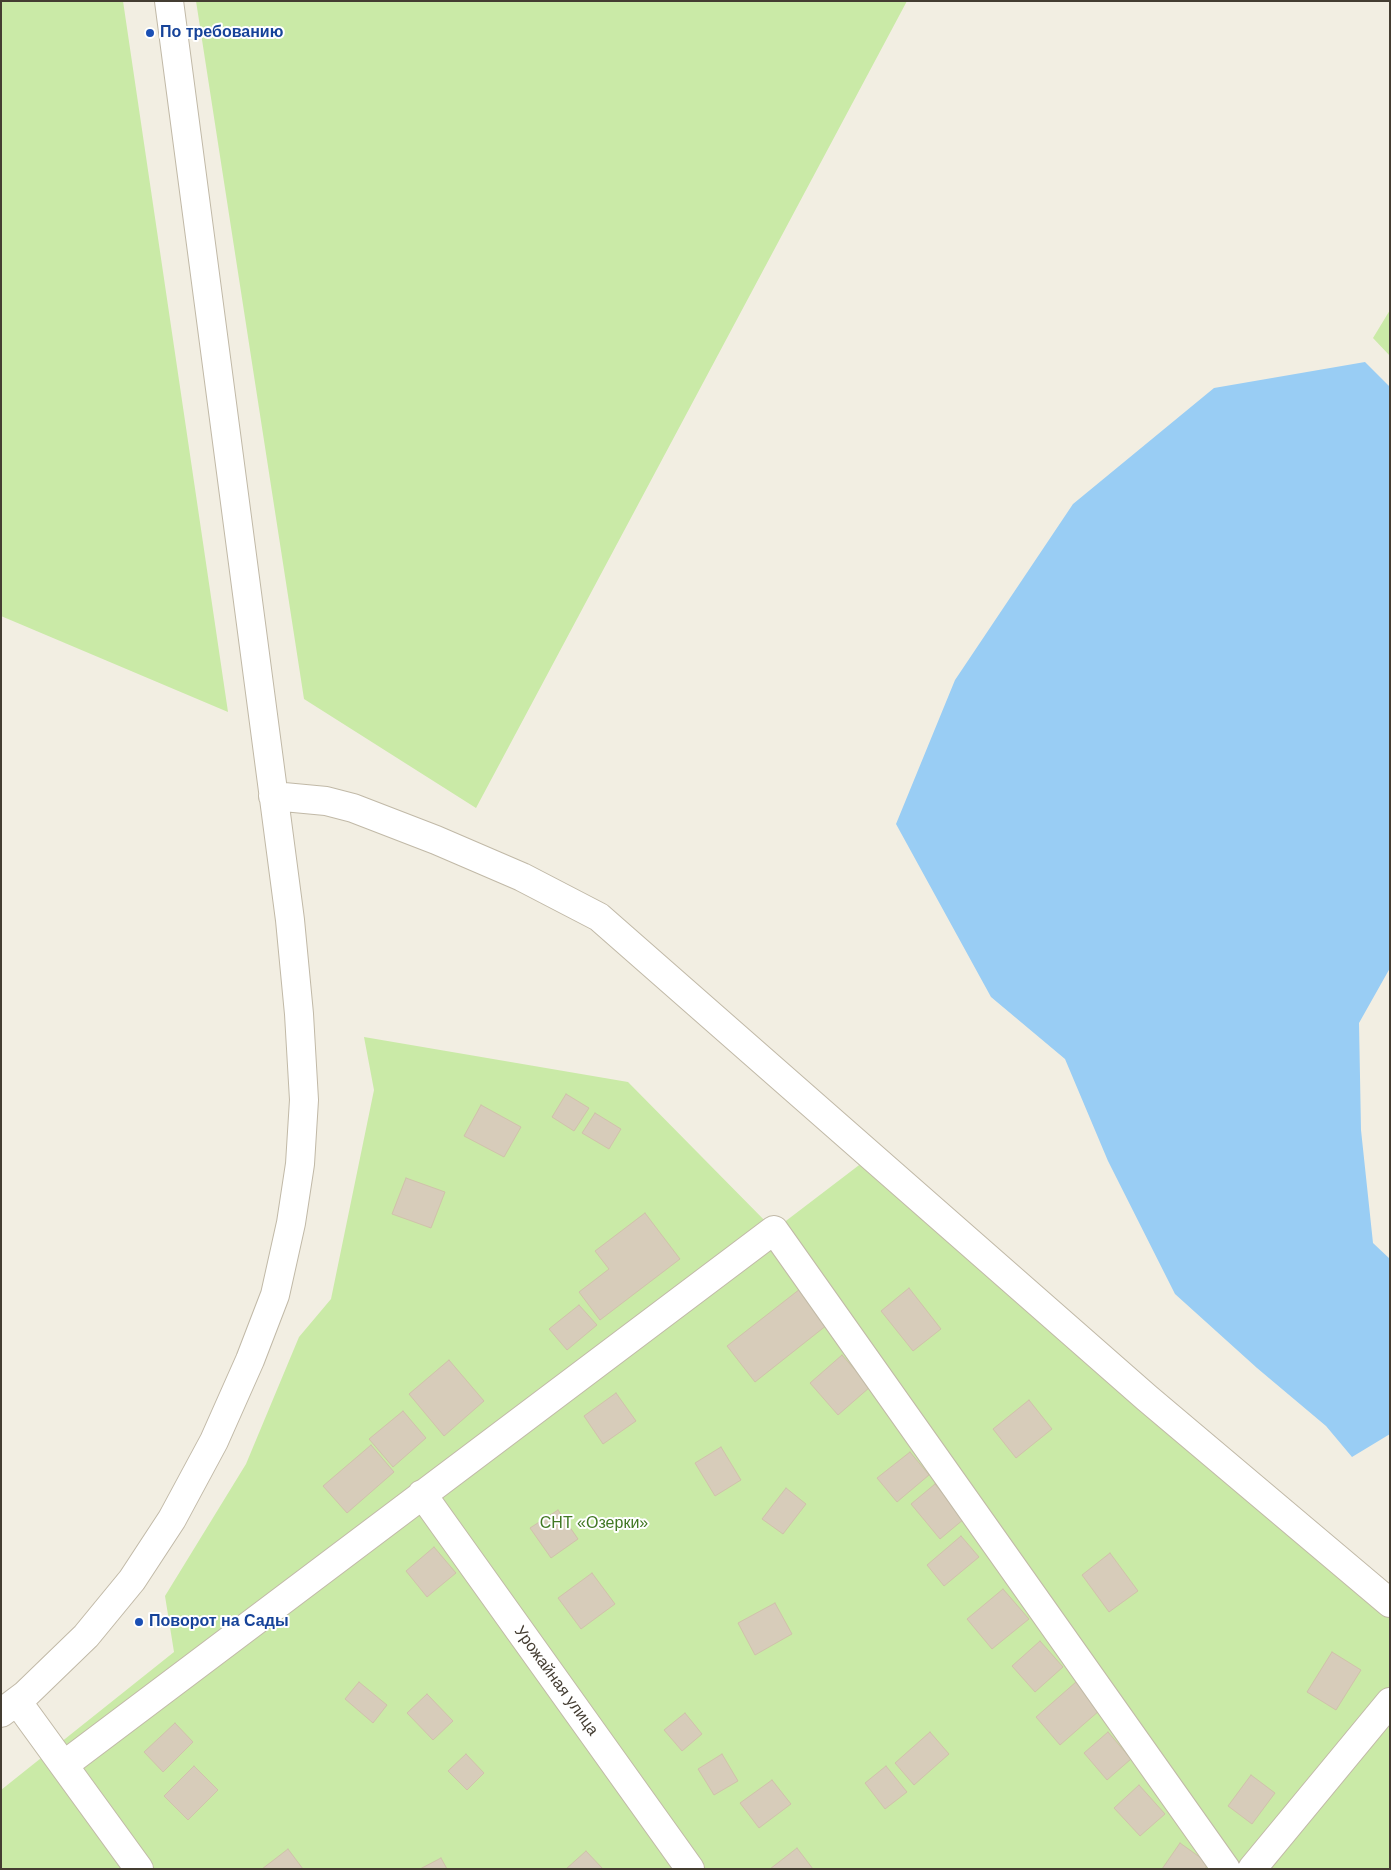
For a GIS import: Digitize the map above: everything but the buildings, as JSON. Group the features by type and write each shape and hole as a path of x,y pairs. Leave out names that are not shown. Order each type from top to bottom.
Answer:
{"street":[{"path":"139,1869 64,1765 9,1707 86,1636 132,1580 172,1519 214,1441 250,1360 275,1295 291,1223 300,1164 304,1100 299,1014 290,920 169,1"},
{"path":"273,796 326,801 353,808 436,840 522,877 599,918 1147,1398 1390,1603"},
{"path":"64,1765 774,1230 1226,1869"},
{"name":"Урожайная улица","path":"422,1494 690,1869"},
{"path":"1252,1869 1390,1702"}],"green space":[{"path":"1,1 123,1 228,712 1,616"},
{"path":"196,1 907,1 476,808 304,699"},
{"path":"1390,310 1390,356 1373,338"},
{"name":"СНТ «Озерки»","path":"364,1037 628,1082 774,1230 871,1156 1390,1603 1390,1869 1,1869 1,1790 174,1652 165,1596 246,1464 299,1337 331,1299 374,1090"}],"water":[{"path":"1365,362 1390,387 1390,968 1359,1023 1361,1130 1373,1243 1390,1259 1390,1434 1352,1457 1326,1426 1257,1368 1175,1294 1108,1161 1065,1059 991,997 896,824 955,680 1073,504 1214,388"}],"place":[{"name":"По требованию","path":"150,33"},
{"name":"Поворот на Сады","path":"139,1622"}]}
